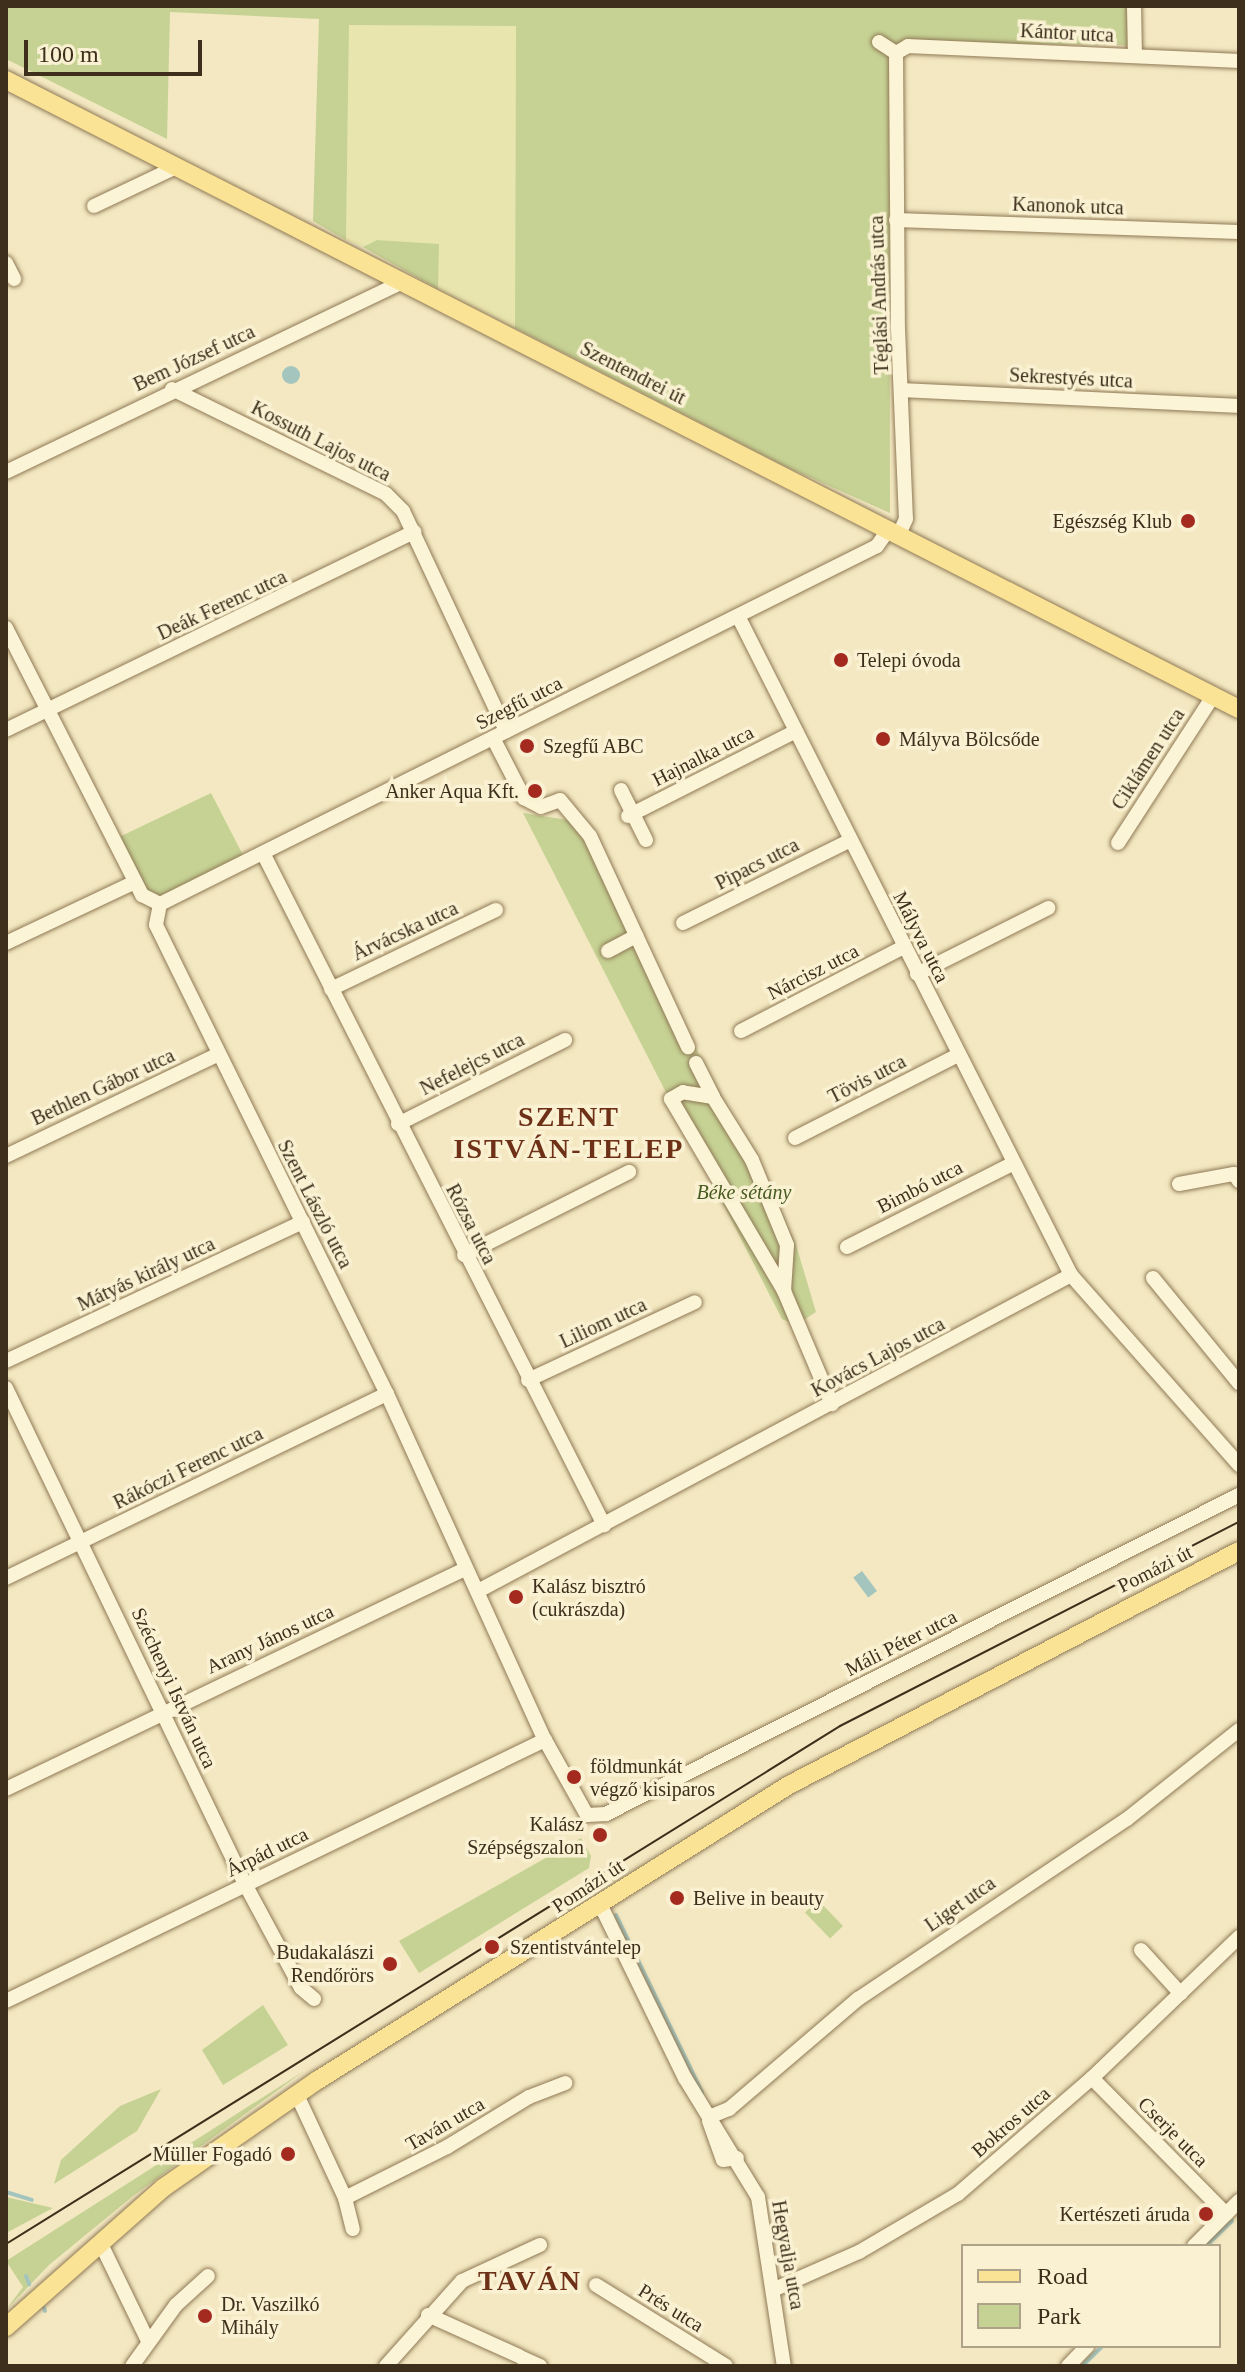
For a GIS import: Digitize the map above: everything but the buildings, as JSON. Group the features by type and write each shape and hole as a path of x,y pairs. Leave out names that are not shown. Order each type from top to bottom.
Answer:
{"main road":[{"name":"Szentendrei út","path":"6,80 1239,709"},
{"name":"Pomázi út","path":"6,2327 100,2242 212,2151 789,1785 1239,1551"}],"street":[{"path":"1134,6 1135,56"},
{"path":"879,42 896,53"},
{"name":"Kántor utca","path":"896,53 908,46 1239,61"},
{"name":"Téglási András utca","path":"894,532 906,519 896,220 896,53"},
{"path":"94,206 176,167"},
{"name":"Kanonok utca","path":"896,220 1239,232"},
{"path":"6,263 14,279"},
{"name":"Bem József utca","path":"6,472 172,389 400,283"},
{"name":"Kossuth Lajos utca","path":"172,389 386,494 414,532 499,735"},
{"name":"Sekrestyés utca","path":"902,390 1239,406"},
{"name":"Deák Ferenc utca","path":"6,730 414,532"},
{"name":"Szegfű utca","path":"160,904 877,546 894,532"},
{"name":"Mályva utca","path":"738,616 1012,1164 1071,1275"},
{"path":"6,628 142,895 160,904"},
{"name":"Ciklámen utca","path":"1118,843 1213,696"},
{"name":"Hajnalka utca","path":"630,815 796,731"},
{"path":"499,735 524,798 541,807 560,800 572,808 590,836 688,1047"},
{"path":"621,790 630,815 646,840"},
{"name":"Pipacs utca","path":"683,923 849,841"},
{"name":"Rózsa utca","path":"263,853 464,1255 604,1525"},
{"path":"6,943 135,882"},
{"name":"Szent László utca","path":"160,904 156,925 217,1055 387,1394 465,1569 580,1811"},
{"path":"917,974 1048,908"},
{"name":"Árvácska utca","path":"331,989 496,910"},
{"path":"608,951 636,936"},
{"name":"Nárcisz utca","path":"741,1031 904,947"},
{"name":"Nefelejcs utca","path":"398,1124 565,1040"},
{"name":"Bethlen Gábor utca","path":"6,1156 217,1055"},
{"name":"Tövis utca","path":"795,1138 958,1055"},
{"path":"696,1063 752,1160 781,1222 787,1245 784,1291"},
{"path":"713,1097 683,1092 671,1099 784,1291 832,1404"},
{"name":"Bimbó utca","path":"847,1247 1012,1164"},
{"path":"464,1255 629,1172"},
{"path":"1179,1184 1234,1174 1239,1181"},
{"name":"Mátyás király utca","path":"6,1361 303,1222"},
{"path":"1071,1275 1239,1465"},
{"name":"Kovács Lajos utca","path":"478,1591 1071,1275"},
{"path":"1153,1278 1239,1383"},
{"name":"Liliom utca","path":"528,1380 695,1302"},
{"name":"Széchenyi István utca","path":"6,1388 83,1541 245,1884 297,1980 314,1999"},
{"name":"Rákóczi Ferenc utca","path":"6,1578 387,1394"},
{"name":"Máli Péter utca","path":"580,1811 593,1817 606,1814 1239,1495"},
{"name":"Arany János utca","path":"6,1789 465,1569"},
{"name":"Liget utca","path":"709,2117 729,2109 858,1999 1127,1819 1239,1730"},
{"name":"Árpád utca","path":"6,2001 545,1740"},
{"name":"Hegyalja utca","path":"600,1904 685,2078 730,2159 758,2197 775,2289 784,2366"},
{"name":"Bokros utca","path":"775,2289 859,2252 958,2194 1092,2078 1239,1937"},
{"path":"1141,1950 1181,1994"},
{"name":"Cserje utca","path":"1092,2078 1226,2214"},
{"name":"Taván utca","path":"345,2198 420,2162 529,2097 565,2083"},
{"path":"297,2095 345,2198 353,2229"},
{"path":"1196,2244 1239,2201"},
{"path":"100,2242 148,2341"},
{"path":"386,2366 428,2315 462,2281 540,2245"},
{"path":"132,2366 148,2341 208,2276"},
{"name":"Prés utca","path":"596,2285 726,2366"},
{"path":"428,2315 540,2366"},
{"path":"1068,2366 1085,2348"}],"shaded area":[{"path":"349,25 516,26 515,328 438,289 438,244 377,240 363,247 346,240"}],"green space":[{"path":"6,6 1129,6 1131,45 902,43 889,58 890,513 787,467 515,328 516,26 349,25 346,240 313,221 319,19 170,12 167,139 6,59"},
{"path":"377,240 439,244 438,289 363,247"},
{"path":"211,793 246,861 160,904 142,895 113,840"},
{"name":"Béke sétány","path":"523,813 574,821 770,1186 796,1245 816,1312 796,1325 782,1319"},
{"path":"581,1838 591,1856 589,1868 419,1973 399,1941"},
{"path":"818,1900 843,1926 830,1938 805,1913"},
{"path":"263,2005 288,2045 223,2085 202,2050"},
{"path":"304,2071 133,2196 49,2265 6,2310 23,2287 6,2261"},
{"path":"161,2089 137,2131 54,2184 61,2160 120,2106"},
{"path":"6,2197 53,2208 6,2233"}],"water":[{"path":"291,366 300,375 291,384 282,375"},
{"path":"862,1571 877,1591 868,1598 853,1578"}],"waterway":[{"path":"616,1915 702,2092"},
{"path":"6,2192 32,2200"},
{"path":"1208,2244 1232,2221"},
{"path":"26,2276 29,2284"},
{"path":"1082,2366 1101,2348"}],"tram line":[{"path":"6,2244 840,1726 1239,1522"}],"place":[{"name":"Egészség Klub","path":"1188,521"},
{"name":"Telepi óvoda","path":"841,660"},
{"name":"Mályva Bölcsőde","path":"883,739"},
{"name":"Szegfű ABC","path":"527,746"},
{"name":"Anker Aqua Kft.","path":"535,791"},
{"name":"Kalász bisztró (cukrászda)","path":"516,1597"},
{"name":"földmunkát végző kisiparos","path":"574,1777"},
{"name":"Kalász Szépségszalon","path":"600,1835"},
{"name":"Belive in beauty","path":"677,1898"},
{"name":"Szentistvántelep","path":"492,1947"},
{"name":"Budakalászi Rendőrörs","path":"390,1964"},
{"name":"Müller Fogadó","path":"288,2154"},
{"name":"Kertészeti áruda","path":"1206,2214"},
{"name":"Dr. Vaszilkó Mihály","path":"205,2316"}],"district":[{"name":"SZENT ISTVÁN-TELEP","path":"569,1133"},
{"name":"TAVÁN","path":"530,2281"}]}
